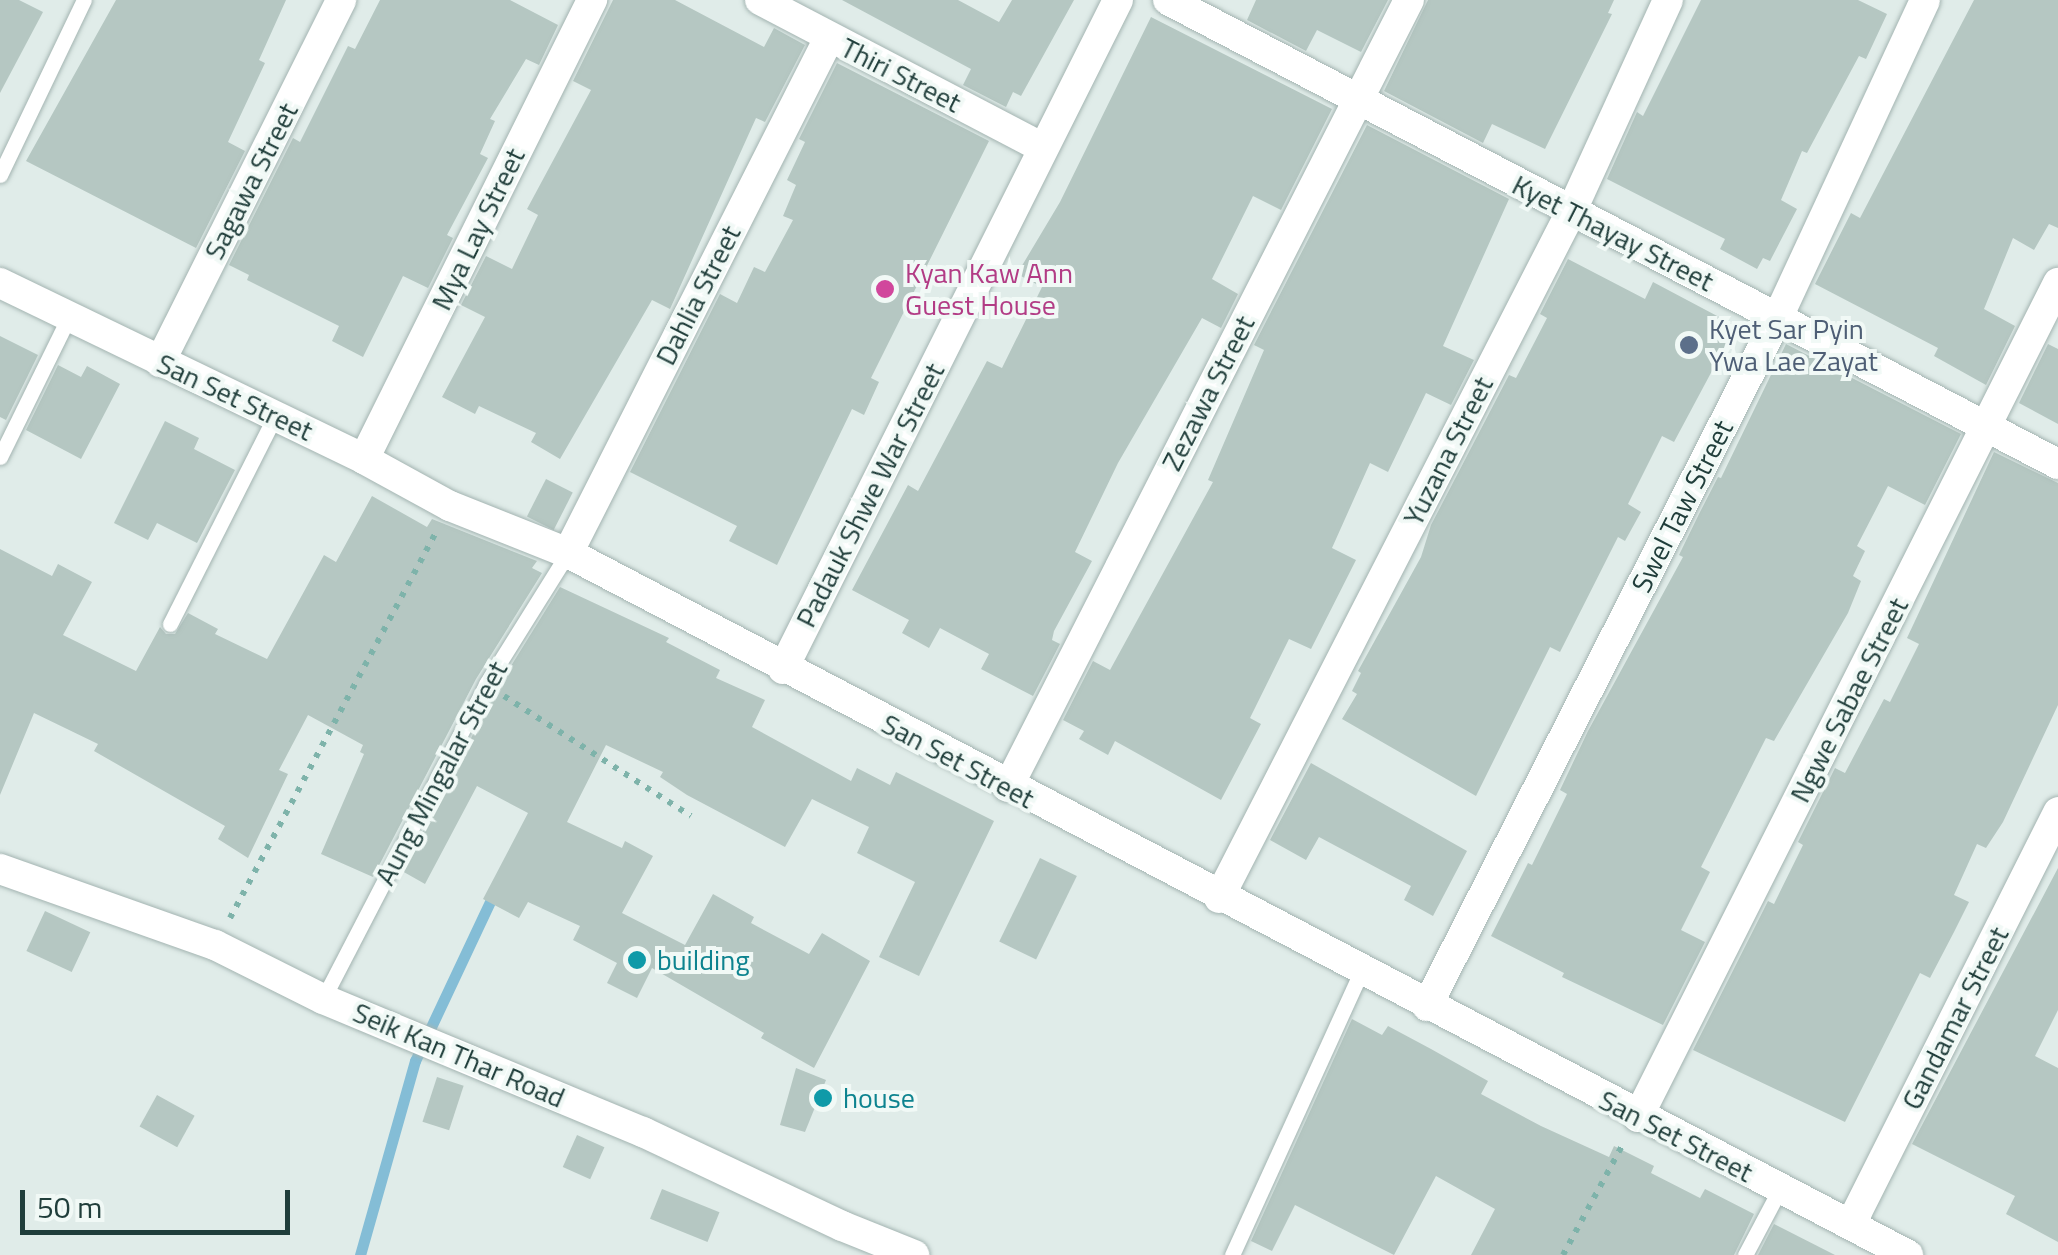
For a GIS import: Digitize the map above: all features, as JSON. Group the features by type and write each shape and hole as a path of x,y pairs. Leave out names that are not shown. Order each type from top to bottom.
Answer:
{"street":[{"name":"Sagawa Street","path":"160,362 341,0"},
{"name":"Mya Lay Street","path":"364,458 592,0"},
{"name":"Thiri Street","path":"760,0 1043,148"},
{"name":"Padauk Shwe War Street","path":"783,669 1118,0"},
{"name":"Kyet Thayay Street","path":"1168,0 2058,464"},
{"name":"Zezawa Street","path":"1008,787 1409,0"},
{"name":"Yuzana Street","path":"1219,898 1571,212 1668,0"},
{"name":"Swel Taw Street","path":"1427,1006 1778,317 1926,0"},
{"name":"Dahlia Street","path":"568,553 829,38"},
{"name":"Ngwe Sabae Street","path":"1638,1117 2058,283"},
{"name":"San Set Street","path":"0,284 364,458 450,506 568,553 1219,898 1908,1255"},
{"name":"Gandamar Street","path":"1851,1224 2058,812"},
{"name":"Seik Kan Thar Road","path":"0,868 216,945 323,999 643,1132 842,1226 914,1255"}],"lane":[{"path":"0,174 84,0"},
{"path":"0,457 69,318"},
{"path":"170,624 275,416"},
{"name":"Aung Mingalar Street","path":"323,999 486,684 568,553"},
{"path":"1232,1255 1361,972"},
{"path":"1744,1255 1780,1189"}],"path":[{"path":"216,945 450,506"},
{"path":"486,684 691,816"},
{"path":"1563,1255 1638,1117"}],"building":[{"path":"0,0 19,0 43,12 0,93"},
{"path":"116,0 286,0 259,60 265,63 228,142 245,151 196,248 26,161"},
{"path":"380,0 510,0 558,25 539,65 526,59 490,119 495,121 480,154 488,158 447,235 453,238 428,288 403,276 363,357 332,341 339,326 247,280 249,275 229,265 293,138 300,142 348,46 355,49"},
{"path":"613,0 675,0 764,47 774,28 805,45 765,122 756,118 670,309 652,300 560,459 531,442 536,433 479,406 475,414 442,397 485,317 461,305 486,256 512,269 538,215 527,209 591,90 573,81"},
{"path":"842,0 958,0 999,22 1012,0 1074,0 1021,96 1013,92 1006,107 963,85 971,69"},
{"path":"1256,0 1388,0 1361,52 1317,30 1306,51 1247,20"},
{"path":"1428,0 1614,0 1608,13 1612,14 1545,149 1492,124 1483,143 1384,91"},
{"path":"1701,0 1858,0 1887,14 1866,59 1859,56 1807,153 1802,151 1781,200 1797,209 1770,261 1763,258 1757,269 1720,249 1725,239 1607,179 1637,112 1643,116"},
{"path":"1974,0 2058,0 2058,228 2049,224 2034,250 2013,238 1984,309 2015,326 1986,385 1934,356 1938,348 1815,284 1851,213 1860,218"},
{"path":"1151,17 1332,109 1281,210 1253,196 1212,279 1238,294 1221,328 1202,318 1118,463 1075,552 1092,561 1054,631 1052,640 1060,644 1033,696 981,669 989,654 940,628 929,648 902,633 909,620 852,590 908,485 918,491 987,361 1002,368 1042,287 1017,274 1060,202"},
{"path":"837,63 989,141 871,378 879,382 864,415 852,409 777,565 729,541 737,526 630,472 720,294 737,303 754,267 765,272 793,220 783,216 796,185 787,180 805,142 799,139"},
{"path":"1367,125 1509,199 1443,346 1474,360 1451,405 1426,393 1388,472 1370,463 1332,548 1356,560 1311,649 1289,639 1250,718 1261,724 1221,800 1115,741 1108,755 1079,739 1084,731 1063,720 1093,661 1110,670 1213,482 1208,480 1264,350 1254,345"},
{"path":"1568,259 1645,299 1653,282 1736,326 1674,442 1662,436 1628,504 1641,512 1625,541 1618,537 1560,652 1550,647 1476,796 1342,719 1357,694 1352,691 1361,673 1358,671 1421,557 1431,525 1509,375 1516,378 1547,318 1540,314"},
{"path":"0,336 38,355 6,420 0,417"},
{"path":"1786,344 1961,434 1925,505 1888,486 1857,546 1865,551 1853,576 1861,581 1848,613 1774,741 1766,738 1701,867 1710,872 1681,930 1705,942 1663,1025 1562,977 1564,973 1491,936 1528,863 1532,865 1567,794 1560,790 1588,731 1683,557 1679,555"},
{"path":"2048,344 2058,349 2058,424 2019,403"},
{"path":"58,365 81,377 87,366 120,384 81,459 26,430"},
{"path":"165,421 199,438 194,449 235,470 197,543 157,523 148,540 114,523"},
{"path":"1994,452 2058,483 2058,705 2003,822 1986,848 1977,844 1954,895 1969,902 1954,932 1930,978 1920,973 1845,1122 1693,1050 1768,901 1774,904 1803,845 1798,842 1835,768 1845,773 1884,699 1890,702 1919,644 1907,638"},
{"path":"546,479 573,493 554,530 527,516"},
{"path":"372,496 427,527 432,519 537,561 532,568 542,573 476,679 373,877 321,854 364,754 360,752 363,745 308,715 279,770 288,774 248,858 218,839 225,826 94,751 98,744 34,713 0,795 0,549 52,576 58,564 92,582 63,635 136,671 160,627 166,634 175,634 188,613 218,629 215,634 267,659 324,555 336,562"},
{"path":"560,587 669,638 666,642 720,670 716,678 765,700 752,727 851,781 857,768 890,785 896,772 994,821 919,976 879,957 915,882 857,853 869,827 812,799 785,847 687,795 660,777 663,772 606,745 567,822 622,848 625,841 653,856 622,913 685,945 713,894 754,917 751,923 809,954 822,933 870,961 814,1068 761,1038 764,1033 652,968 637,998 607,983 617,963 573,940 580,926 528,902 519,918 483,899 528,813 477,786 425,884 402,871 496,690"},
{"path":"1311,763 1467,851 1433,916 1404,900 1411,886 1319,837 1306,860 1270,840"},
{"path":"1040,858 1077,876 1036,960 999,942"},
{"path":"2058,868 2058,1010 2035,1056 2058,1068 2058,1242 2006,1214 2015,1196 1912,1144"},
{"path":"45,911 90,932 72,972 26,951"},
{"path":"1352,1019 1382,1035 1388,1026 1488,1081 1481,1094 1541,1126 1609,1157 1614,1146 1654,1166 1651,1173 1700,1198 1705,1189 1754,1214 1734,1255 1471,1255 1495,1209 1436,1176 1394,1255 1295,1205 1272,1251 1251,1241"},
{"path":"796,1068 826,1080 805,1132 780,1125"},
{"path":"437,1077 464,1086 449,1130 422,1122"},
{"path":"157,1095 195,1116 177,1147 140,1126"},
{"path":"577,1135 604,1147 590,1179 563,1167"},
{"path":"662,1189 719,1212 707,1242 650,1219"},
{"path":"1774,1224 1835,1255 1758,1255"}],"waterway":[{"path":"360,1255 415,1061 492,897"}],"place":[{"name":"Kyan Kaw Ann Guest House","path":"885,289"},
{"name":"Kyet Sar Pyin Ywa Lae Zayat","path":"1689,345"},
{"name":"building","path":"637,960"},
{"name":"house","path":"823,1098"}]}
